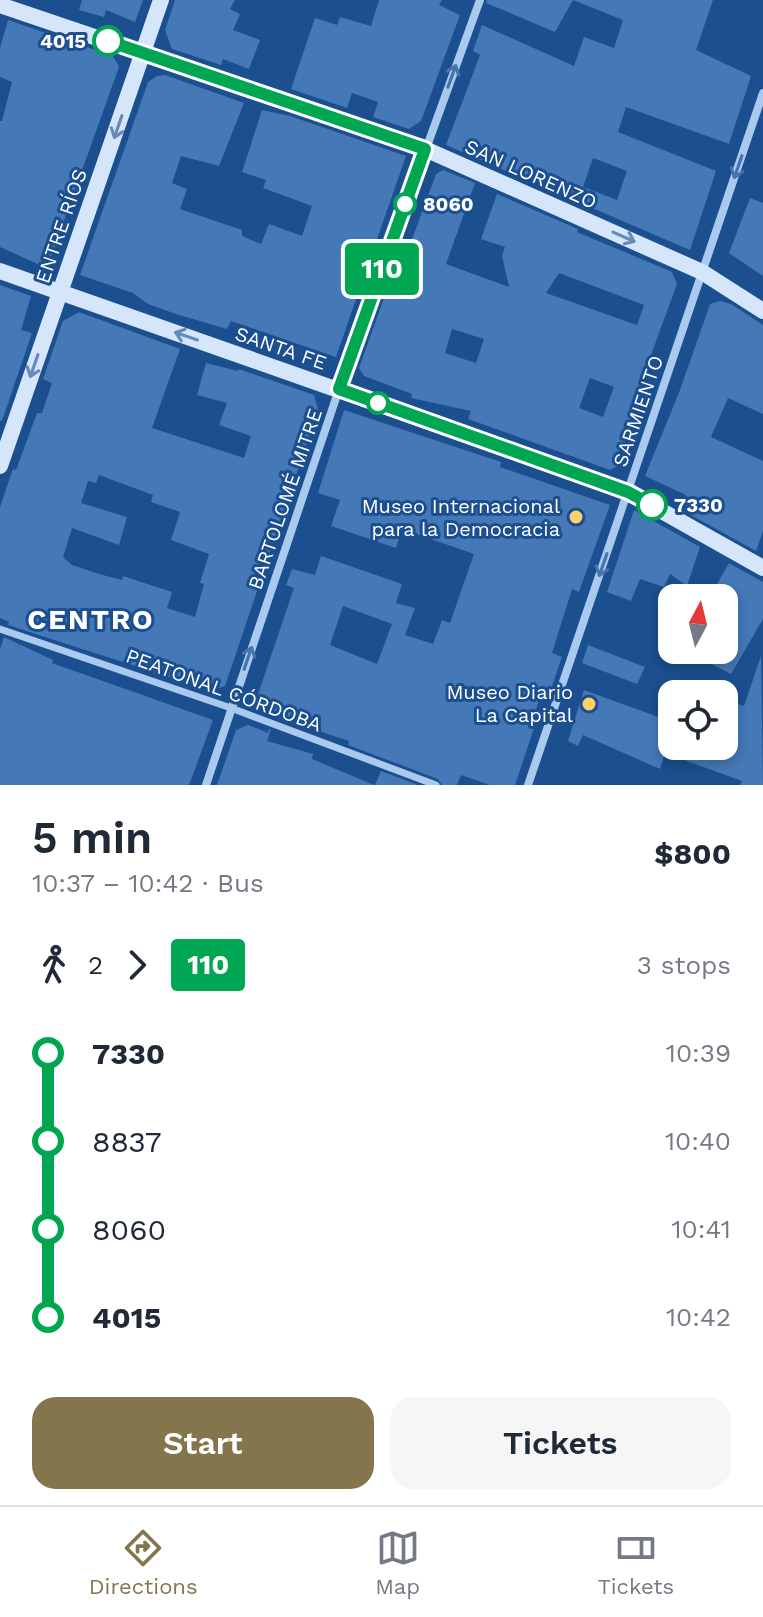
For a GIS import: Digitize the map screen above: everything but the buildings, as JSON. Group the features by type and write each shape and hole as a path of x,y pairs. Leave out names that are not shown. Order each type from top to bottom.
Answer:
{"main road":[{"name":"ENTRE RÍOS","path":"0,466 161,0"},
{"name":"SAN LORENZO","path":"0,5 425,149 702,272 763,311"},
{"name":"SANTA FE","path":"0,271 628,492 763,568"}],"street":[{"name":"BARTOLOMÉ MITRE","path":"206,785 339,389 480,0"},
{"name":"SARMIENTO","path":"528,785 763,93"},
{"name":"PEATONAL CÓRDOBA","path":"0,629 231,708 436,785"}],"bus line":[{"name":"110","path":"108,41 425,149 339,389 628,492 652,505"}],"place":[{"name":"4015","path":"108,41"},
{"name":"8060","path":"405,204"},
{"name":"7330","path":"652,505"},
{"name":"Museo Internacional para la Democracia","path":"576,517"},
{"name":"Museo Diario La Capital","path":"589,704"}],"district":[{"name":"CENTRO","path":"91,619"}]}
